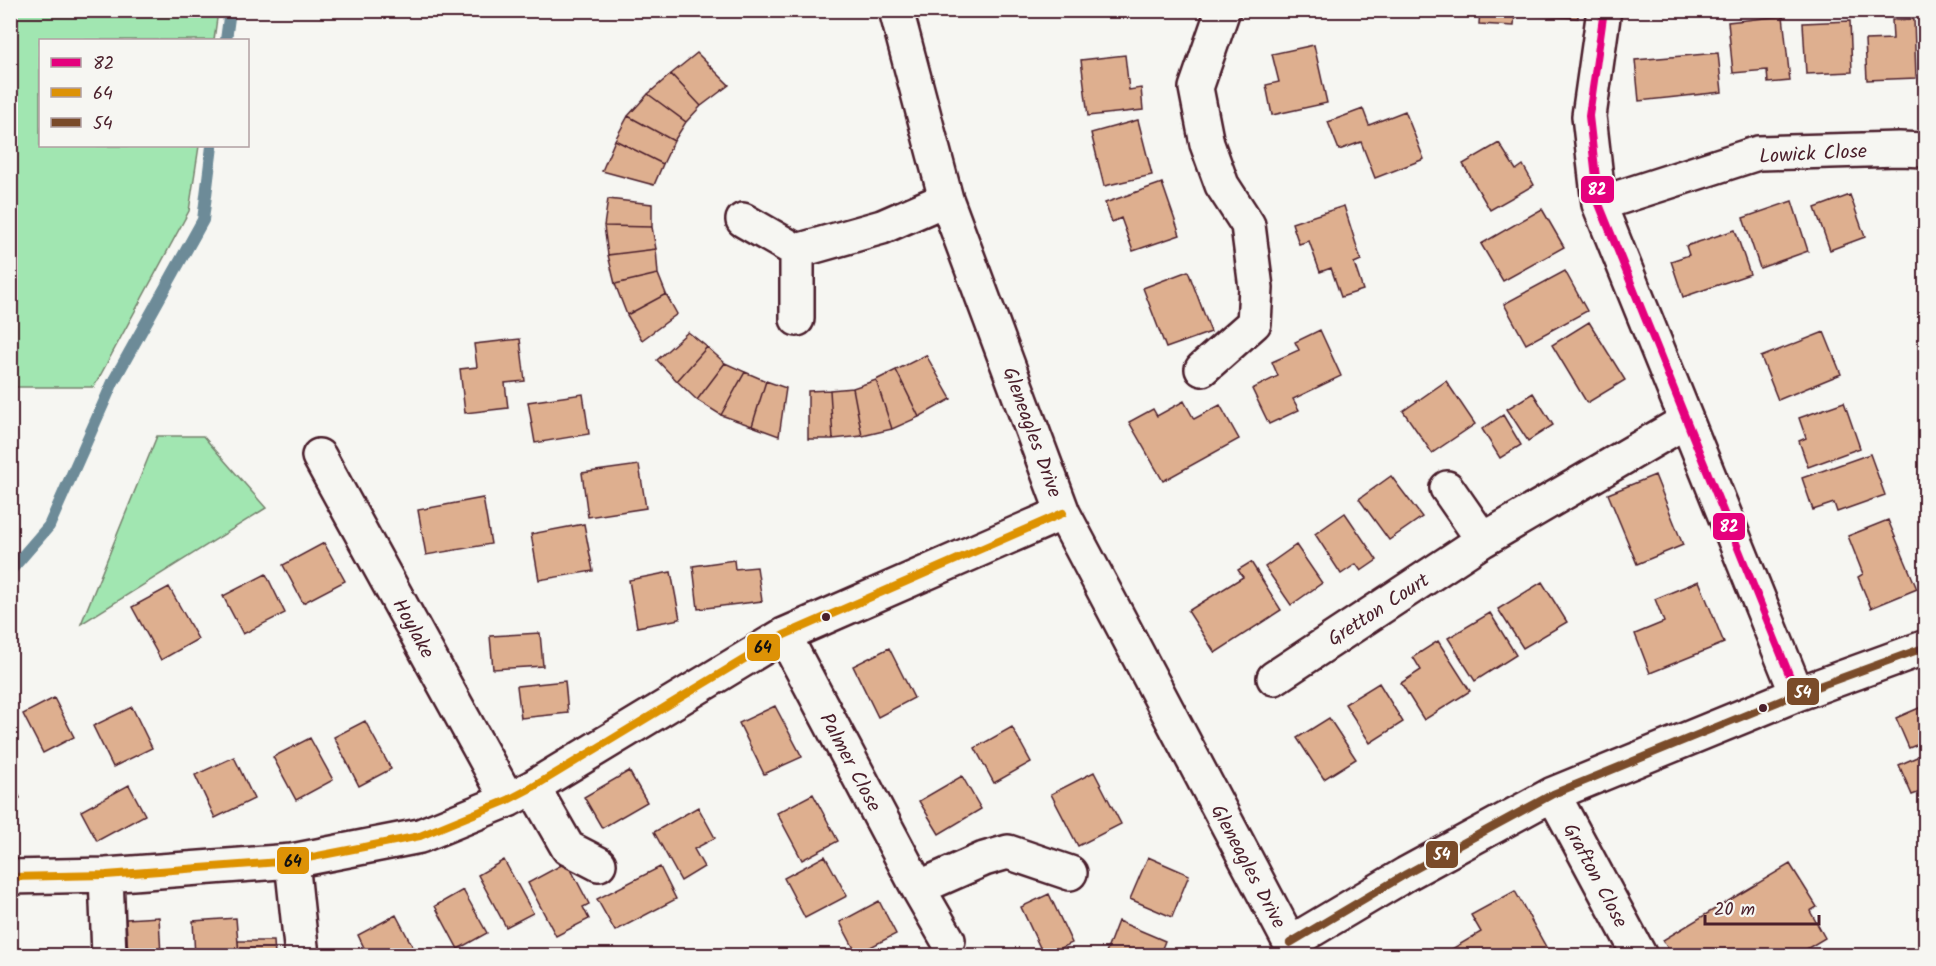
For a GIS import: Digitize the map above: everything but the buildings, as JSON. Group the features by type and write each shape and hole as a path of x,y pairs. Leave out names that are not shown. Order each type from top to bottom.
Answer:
{"street":[{"name":"Gleneagles Drive","path":"896,10 946,199 1063,513 1294,949"},
{"path":"1202,369 1254,323 1256,288 1248,225 1222,185 1207,144 1196,88 1223,10"},
{"path":"1604,10 1589,116 1599,204 1797,694"},
{"name":"Lowick Close","path":"1599,204 1758,153 1926,150"},
{"path":"743,220 797,252 882,227 946,199"},
{"path":"797,252 797,319"},
{"name":"Gretton Court","path":"1274,678 1483,540 1686,421"},
{"name":"Hoylake","path":"319,456 520,794 568,848 598,864"},
{"path":"1447,488 1483,540"},
{"path":"10,877 106,875 292,861 420,836 520,794 784,635 1063,513"},
{"name":"Palmer Close","path":"784,635 948,940"},
{"path":"1294,949 1406,874 1553,794 1797,694 1926,647"},
{"name":"Grafton Close","path":"1553,794 1640,956"},
{"path":"918,888 984,859 1008,852 1070,873"},
{"path":"292,861 302,956"},
{"path":"106,875 109,956"}],"green space":[{"path":"10,11 218,11 214,39 39,39 39,147 199,147 189,211 94,387 11,387"},
{"path":"157,436 203,436 266,508 81,624"}],"waterway":[{"path":"226,39 230,10"},
{"path":"10,571 49,526 113,382 203,220 212,147"}],"transit line":[{"name":"82","path":"1604,10 1589,116 1599,204 1797,694"},
{"name":"64","path":"10,877 106,875 292,861 420,836 508,800 533,787 784,635 1063,513"},
{"name":"54","path":"1290,943 1406,874 1553,794 1797,694 1926,647"}]}
